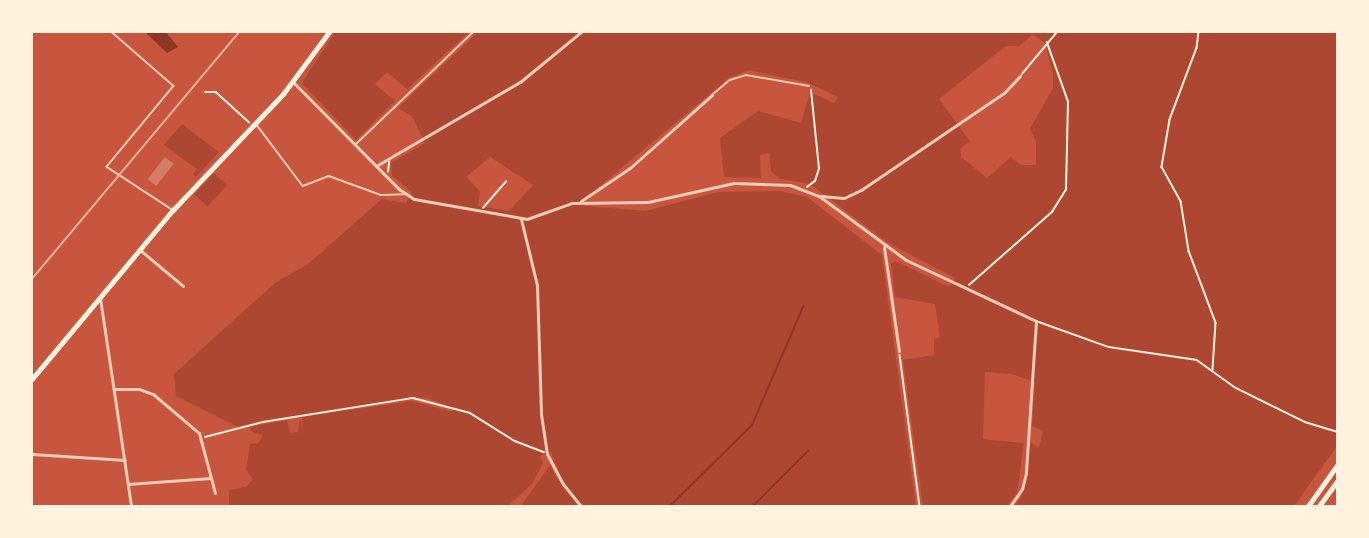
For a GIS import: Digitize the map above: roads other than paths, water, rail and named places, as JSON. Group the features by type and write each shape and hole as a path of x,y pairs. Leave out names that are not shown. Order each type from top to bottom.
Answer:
{"highway":[{"path":"1308,507 1338,464"},
{"path":"1319,507 1338,480"}],"main road":[{"path":"32,379 173,210 293,82 329,32"}],"street":[{"path":"376,166 520,82 581,32"},
{"path":"819,196 848,197 861,190 1005,92 1020,76"},
{"path":"293,82 405,194 429,203 521,219 580,202 648,202 709,187 750,182 803,188 819,196 884,247 1036,321 1026,473 1022,489 1010,507"},
{"path":"580,202 630,168 712,95"},
{"path":"521,219 537,285 542,414 547,454 563,484 581,507"},
{"path":"884,247 899,351"},
{"path":"140,250 183,286"},
{"path":"100,298 131,507"},
{"path":"115,389 139,389 153,394 202,438 215,493"},
{"path":"32,454 124,460"},
{"path":"128,484 211,478"}],"lane":[{"path":"112,32 174,86 107,167 173,210"},
{"path":"355,145 473,32"},
{"path":"712,95 729,80 746,75 809,86"},
{"path":"253,123 303,186 329,176 381,195 405,194"}],"waterway":[{"path":"670,506 752,425 803,307"},
{"path":"753,506 808,451"}],"railway":[{"path":"32,279 239,32"}]}
